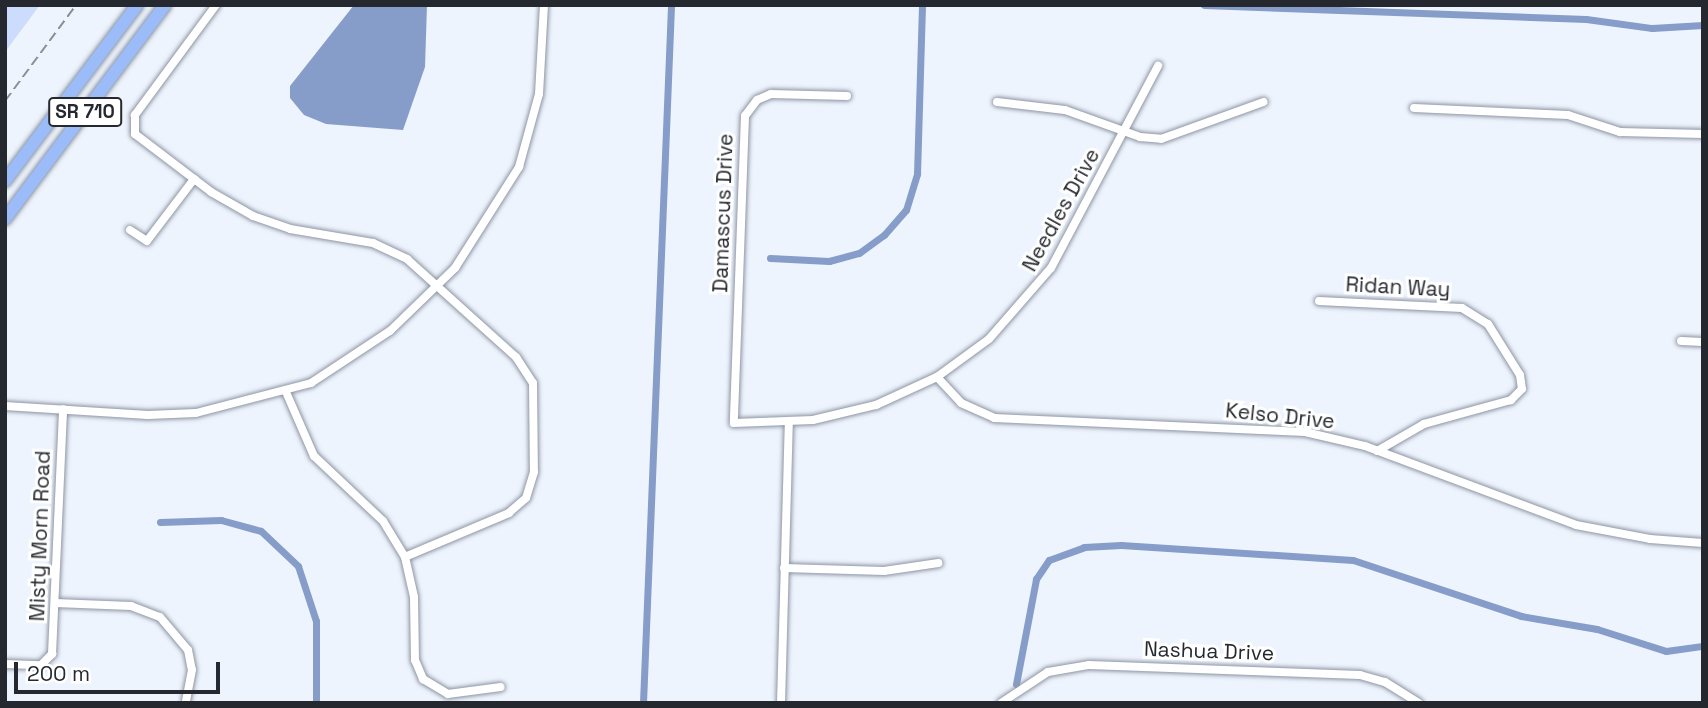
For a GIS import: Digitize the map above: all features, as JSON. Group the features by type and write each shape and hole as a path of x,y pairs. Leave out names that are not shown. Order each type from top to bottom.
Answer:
{"highway":[{"name":"SR 710","path":"5,181 137,5"},
{"name":"SR 710","path":"5,219 165,5"}],"street":[{"path":"216,5 132,124 139,138 240,210 271,223 388,249 439,285 529,374 536,398 534,472 526,498 512,511 405,557"},
{"path":"5,405 148,415 196,413 286,392 345,363 390,331 439,285 482,230 519,167 540,94 544,5"},
{"name":"Needles Drive","path":"734,424 789,423 876,405 937,377 989,339 1038,288 1158,66"},
{"name":"Damascus Drive","path":"734,424 745,116 757,100 771,94 847,96"},
{"path":"997,102 1065,110 1150,139 1172,138 1227,111 1263,102"},
{"path":"1414,108 1568,115 1620,132 1703,134"},
{"path":"130,230 147,241 194,179"},
{"name":"Ridan Way","path":"1320,301 1462,308 1488,324 1520,375 1522,388 1511,400 1424,424 1377,451"},
{"path":"1681,341 1703,342"},
{"name":"Kelso Drive","path":"937,377 961,403 994,418 1283,429 1328,436 1377,451 1576,524 1644,538 1703,542"},
{"path":"286,392 314,456 383,522 405,557 413,587 415,660 420,675 434,689 448,694 501,687"},
{"name":"Misty Morn Road","path":"5,664 36,666 49,659 55,603 63,409"},
{"path":"781,703 789,423"},
{"path":"784,568 884,572 938,563"},
{"path":"55,603 131,606 160,617 188,650 192,670 186,699"},
{"name":"Nashua Drive","path":"1001,703 1048,672 1089,665 1360,675 1392,685 1419,703"}],"shaded area":[{"path":"5,5 40,5 5,52"},
{"path":"354,5 427,5 425,67 403,130 326,124 304,115 290,98 290,86"}],"waterway":[{"path":"643,703 671,5"},
{"path":"770,258 829,261 859,253 884,235 906,210 917,174 922,5"},
{"path":"1204,5 1586,19 1652,28 1703,25"},
{"path":"160,522 221,520 261,531 298,566 316,621 316,703"},
{"path":"1016,684 1036,579 1049,560 1084,547 1121,545 1353,560 1521,616 1597,629 1666,651 1703,646"}],"railway":[{"path":"5,101 76,5"}]}
